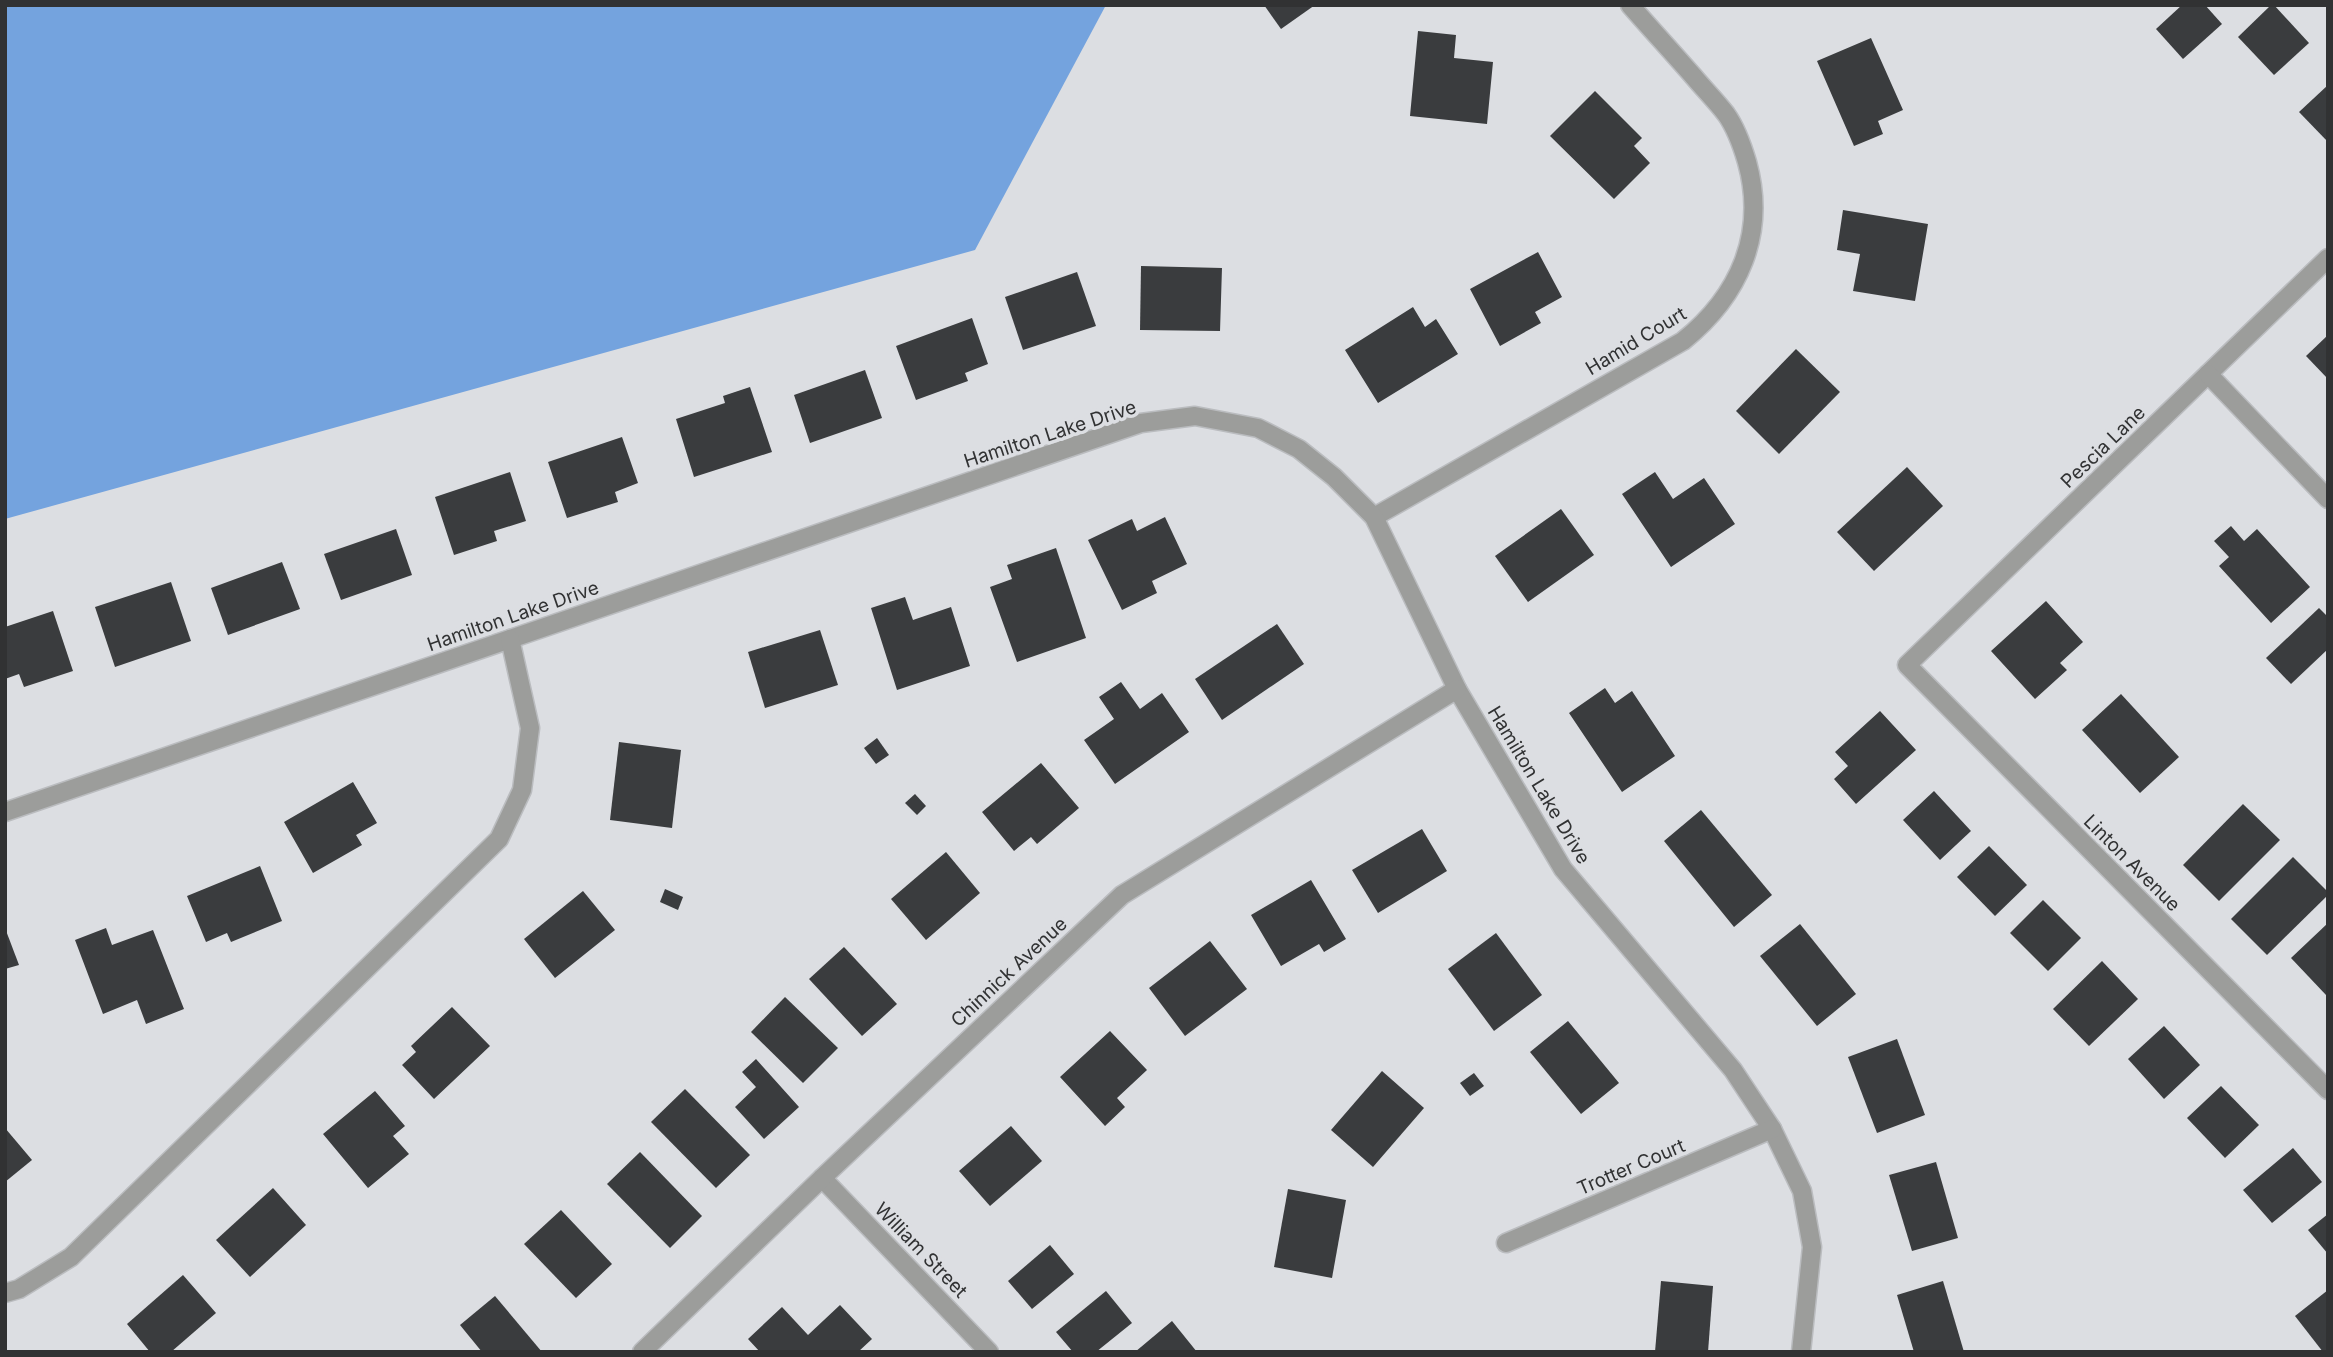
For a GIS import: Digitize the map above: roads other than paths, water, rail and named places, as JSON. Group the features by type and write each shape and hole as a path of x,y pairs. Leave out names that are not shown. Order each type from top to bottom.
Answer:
{"street":[{"name":"Hamid Court","path":"1374,517 1683,341 1704,324 1729,293 1745,259 1753,220 1753,183 1741,141 1726,114 1630,5"},
{"name":"Pescia Lane","path":"1907,665 2328,258"},
{"path":"2208,374 2328,499"},
{"name":"Hamilton Lake Drive","path":"5,812 1141,423 1195,416 1258,428 1299,449 1334,477 1374,517 1457,689 1563,869 1733,1070 1772,1129 1802,1191 1812,1247 1801,1352"},
{"path":"5,1293 19,1289 71,1257 499,839 522,790 530,728 510,639"},
{"name":"Linton Avenue","path":"1907,665 2328,1090"},
{"name":"Chinnick Avenue","path":"642,1352 1122,895 1457,689"},
{"name":"Trotter Court","path":"1506,1243 1772,1129"},
{"name":"William Street","path":"822,1178 989,1352"}],"water":[{"path":"5,5 1106,5 975,250 5,519"}]}
